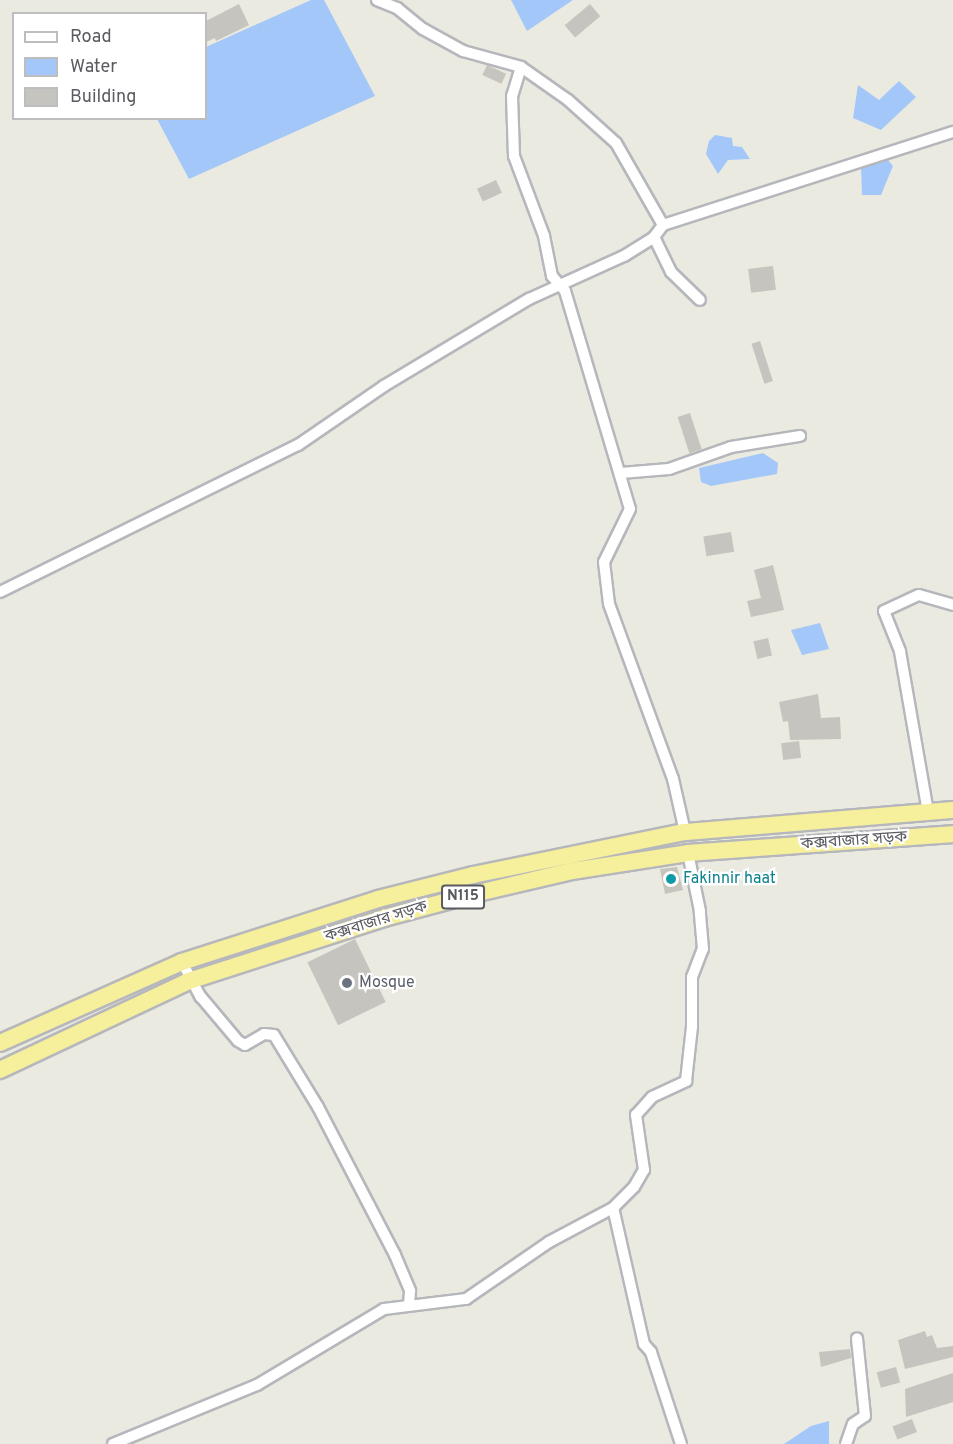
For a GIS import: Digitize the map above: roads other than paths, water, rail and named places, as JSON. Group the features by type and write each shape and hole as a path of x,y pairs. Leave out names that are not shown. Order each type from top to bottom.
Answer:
{"highway":[{"name":"কক্সবাজার সড়ক","path":"0,1043 182,962 378,899 571,853 685,832 953,810"},
{"name":"কক্সবাজার সড়ক","path":"0,1070 189,981 384,918 478,893 573,871 688,853 953,834"}],"street":[{"path":"377,0 397,8 423,29 463,51 521,67 568,100 616,143 663,225"},
{"path":"521,67 512,96 514,156 544,236 557,285 565,291 630,509 604,562 609,604 673,779 685,832"},
{"path":"0,592 298,445 384,386 557,285 624,256 654,237 663,225 953,132"},
{"path":"654,237 671,272 700,300"},
{"path":"621,473 669,469 731,447 800,436"},
{"path":"928,812 900,651 884,611 919,595 953,605"},
{"path":"112,1444 257,1384 354,1324 384,1309 466,1299 549,1242 613,1208 634,1187 644,1170 636,1115 652,1097 686,1081 692,1027 692,977 703,949 700,911 688,853"},
{"path":"182,962 189,981 238,1041 245,1045 264,1034 274,1035 318,1107 395,1255 410,1291 409,1305"},
{"path":"613,1208 644,1344 651,1352 681,1444"},
{"path":"846,1444 853,1424 866,1416 857,1338"}],"water":[{"path":"311,0 324,0 375,96 189,179 158,120 207,120 207,47"},
{"path":"511,0 573,0 527,31"},
{"path":"899,81 916,97 881,130 853,118 858,85 879,100"},
{"path":"715,135 732,138 733,146 742,147 750,159 728,160 718,174 706,154 709,141"},
{"path":"888,160 893,166 881,195 862,195 861,166"},
{"path":"763,453 778,463 777,474 711,486 701,482 699,468"},
{"path":"820,623 829,649 802,655 791,630"},
{"path":"829,1421 829,1444 784,1444 811,1426"}],"place":[{"name":"Fakinnir haat","path":"671,879"},
{"name":"Mosque","path":"347,983"}]}
